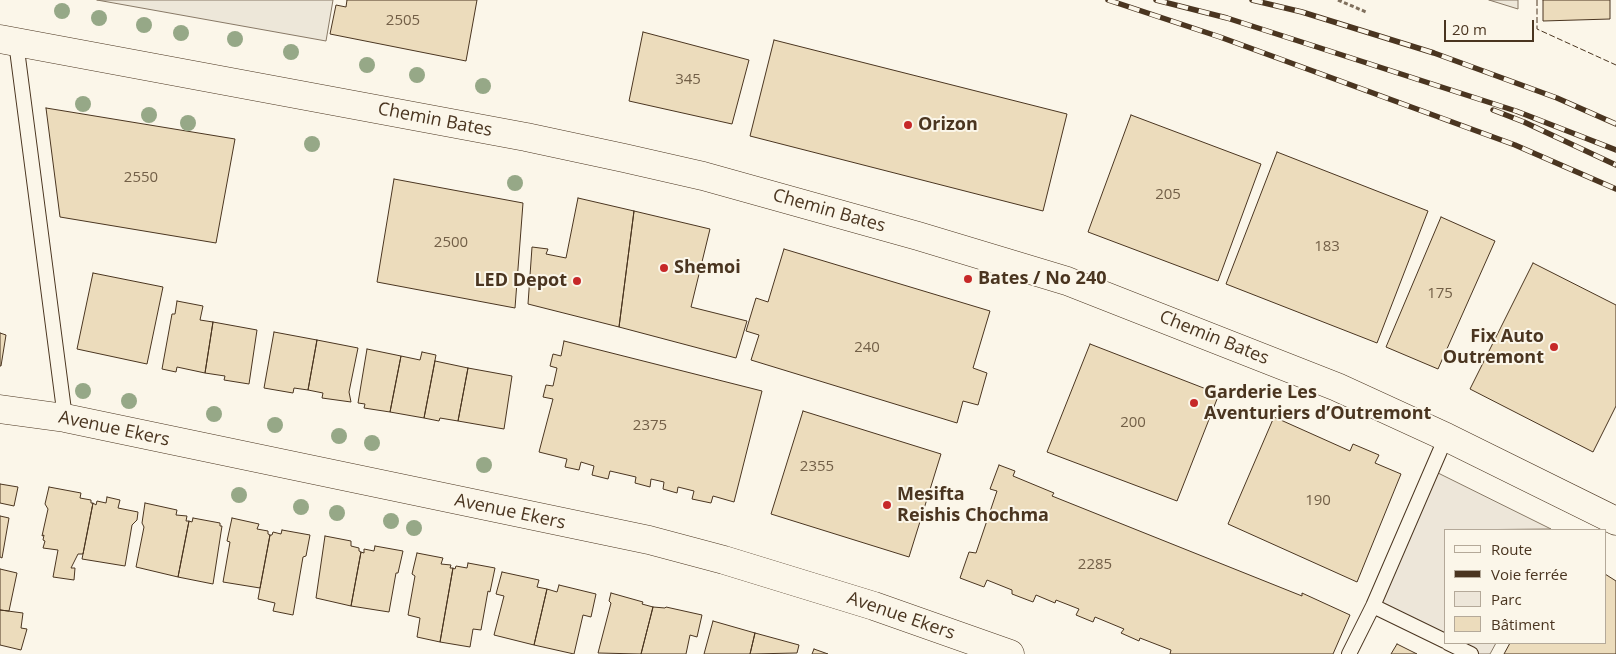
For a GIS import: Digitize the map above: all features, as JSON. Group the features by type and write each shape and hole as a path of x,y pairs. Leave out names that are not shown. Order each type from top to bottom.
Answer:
{"street":[{"name":"Chemin Bates","path":"8,41 535,139 704,176 918,236 1067,281 1337,387 1446,437 1616,521"},
{"name":"Avenue Ekers","path":"0,408 66,418 649,540 724,560 874,606 1010,654"}],"lane":[{"path":"8,41 66,418"},
{"path":"1349,654 1373,606 1446,437"},
{"path":"1373,606 1444,641"},
{"path":"1450,644 1471,654"}],"path":[{"path":"1338,0 1366,12"}],"green space":[{"path":"1432,470 1551,529 1444,529 1444,641 1373,606"},
{"path":"1450,644 1495,644 1490,654 1471,654"}],"shaded area":[{"path":"97,0 333,0 326,41"},
{"path":"1489,0 1518,0 1518,9"}],"building":[{"path":"347,0 477,0 466,61 330,34 336,5 346,7"},
{"path":"1543,0 1610,0 1610,19 1543,21"},
{"path":"643,32 749,60 732,124 629,101"},
{"name":"Orizon","path":"774,40 1067,114 1043,211 750,136"},
{"path":"46,108 235,139 216,243 60,217"},
{"path":"1131,115 1261,164 1218,281 1088,232"},
{"path":"1277,152 1428,211 1377,343 1226,284"},
{"path":"394,179 523,203 515,308 377,282"},
{"name":"LED Depot","path":"578,198 634,211 619,327 528,304 532,247 548,249 546,254 566,258"},
{"name":"Shemoi","path":"634,211 710,229 691,307 747,321 736,358 619,327"},
{"path":"1441,217 1495,241 1438,369 1386,347"},
{"path":"784,249 990,311 973,368 987,373 978,405 963,401 957,423 751,360 759,335 746,331 756,298 768,302"},
{"name":"Fix Auto Outremont","path":"1533,263 1616,305 1616,406 1593,452 1470,389"},
{"path":"93,273 163,287 147,364 77,349"},
{"path":"177,301 203,306 200,320 213,322 205,373 177,367 176,372 162,369 172,314 175,314"},
{"path":"213,322 257,330 249,384 224,380 225,376 205,373"},
{"path":"274,332 317,340 308,390 294,388 293,393 264,388"},
{"path":"0,333 6,335 1,366 0,366"},
{"path":"317,340 358,348 349,392 351,402 322,398 323,393 308,390"},
{"path":"564,341 762,391 734,502 713,496 711,503 692,499 694,491 678,487 677,493 663,489 664,482 651,479 650,487 635,483 636,477 610,471 608,479 592,475 594,466 581,462 579,470 565,467 567,459 539,452 553,399 543,397 546,385 553,386 557,368 550,366 553,354 561,356"},
{"path":"1090,344 1219,394 1177,501 1047,452"},
{"path":"367,349 401,356 390,412 364,408 365,404 358,403"},
{"path":"422,352 436,355 424,418 390,412 401,356 420,360"},
{"path":"435,361 468,368 458,421 440,418 439,421 424,418"},
{"path":"468,368 512,376 504,429 458,421"},
{"path":"803,411 941,454 909,557 771,514"},
{"path":"1274,417 1350,451 1353,444 1379,455 1375,463 1401,474 1357,582 1228,524"},
{"path":"999,465 1015,471 1013,476 1054,493 1052,496 1302,596 1302,593 1350,615 1333,654 1170,654 1171,650 1140,638 1139,641 1121,633 1124,629 1095,617 1093,622 1076,615 1079,609 1056,600 1055,603 1036,595 1033,602 1012,594 1012,590 987,580 984,587 960,578 969,552 976,553 997,491 990,489"},
{"path":"0,484 18,487 14,506 0,503"},
{"path":"49,487 81,493 80,498 91,500 91,503 93,503 83,554 78,554 71,568 75,568 74,580 53,577 58,550 43,548 45,541 43,540 44,535 42,536 48,509 45,504"},
{"path":"107,497 120,500 118,508 138,512 137,520 132,525 125,566 82,559 93,503 96,505 97,501 106,503"},
{"path":"145,503 177,510 176,515 187,516 186,521 189,521 178,577 136,567 144,527 142,523"},
{"path":"0,516 9,518 2,558 0,557"},
{"path":"193,518 220,523 220,526 222,526 213,584 178,577 189,521 192,522"},
{"path":"232,518 259,524 257,529 268,531 270,535 260,588 223,582 230,542 227,541"},
{"path":"282,530 310,535 306,556 303,557 293,615 273,611 275,603 258,599 270,535 273,532 281,534"},
{"path":"325,536 351,541 351,546 359,548 361,552 351,606 316,598"},
{"path":"375,546 403,551 398,573 396,573 389,612 351,606 361,552 364,553 364,549 374,551"},
{"path":"417,553 443,558 441,564 451,565 450,568 453,568 440,642 417,637 420,618 408,615 415,576 412,574"},
{"path":"468,563 495,568 490,592 488,591 481,630 473,629 470,647 440,642 453,568 455,569 456,566 467,568"},
{"path":"0,569 17,573 9,611 0,610"},
{"path":"502,572 539,580 537,587 547,589 534,645 494,635 504,596 496,594"},
{"path":"1606,575 1616,581 1616,654 1504,654 1509,644 1606,644"},
{"path":"559,585 596,594 591,617 583,615 574,654 534,645 547,589 557,592"},
{"path":"611,593 643,602 642,604 653,607 641,654 598,653 611,603 609,601"},
{"path":"653,607 666,607 702,615 697,637 690,635 686,654 641,654"},
{"path":"0,610 23,613 21,628 27,629 21,650 0,645"},
{"path":"713,621 755,633 750,654 704,654"},
{"path":"755,633 799,645 797,653 750,654"},
{"path":"1397,644 1417,654 1391,654"},
{"path":"814,649 828,654 812,654"}],"railway":[{"path":"1108,0 1220,37 1515,145 1616,189"},
{"path":"1156,0 1227,18 1516,111 1616,150"},
{"path":"1252,0 1302,12 1434,53 1557,98 1616,124"},
{"path":"1493,110 1524,122 1616,165"}],"fence":[{"path":"1537,0 1537,29 1616,65"}],"place":[{"name":"Orizon","path":"908,125"},
{"name":"Shemoi","path":"664,268"},
{"name":"Bates / No 240","path":"968,279"},
{"name":"LED Depot","path":"577,281"},
{"name":"Fix Auto Outremont","path":"1554,347"},
{"name":"Garderie Les Aventuriers d’Outremont","path":"1194,403"},
{"name":"Mesifta Reishis Chochma","path":"887,505"}]}
